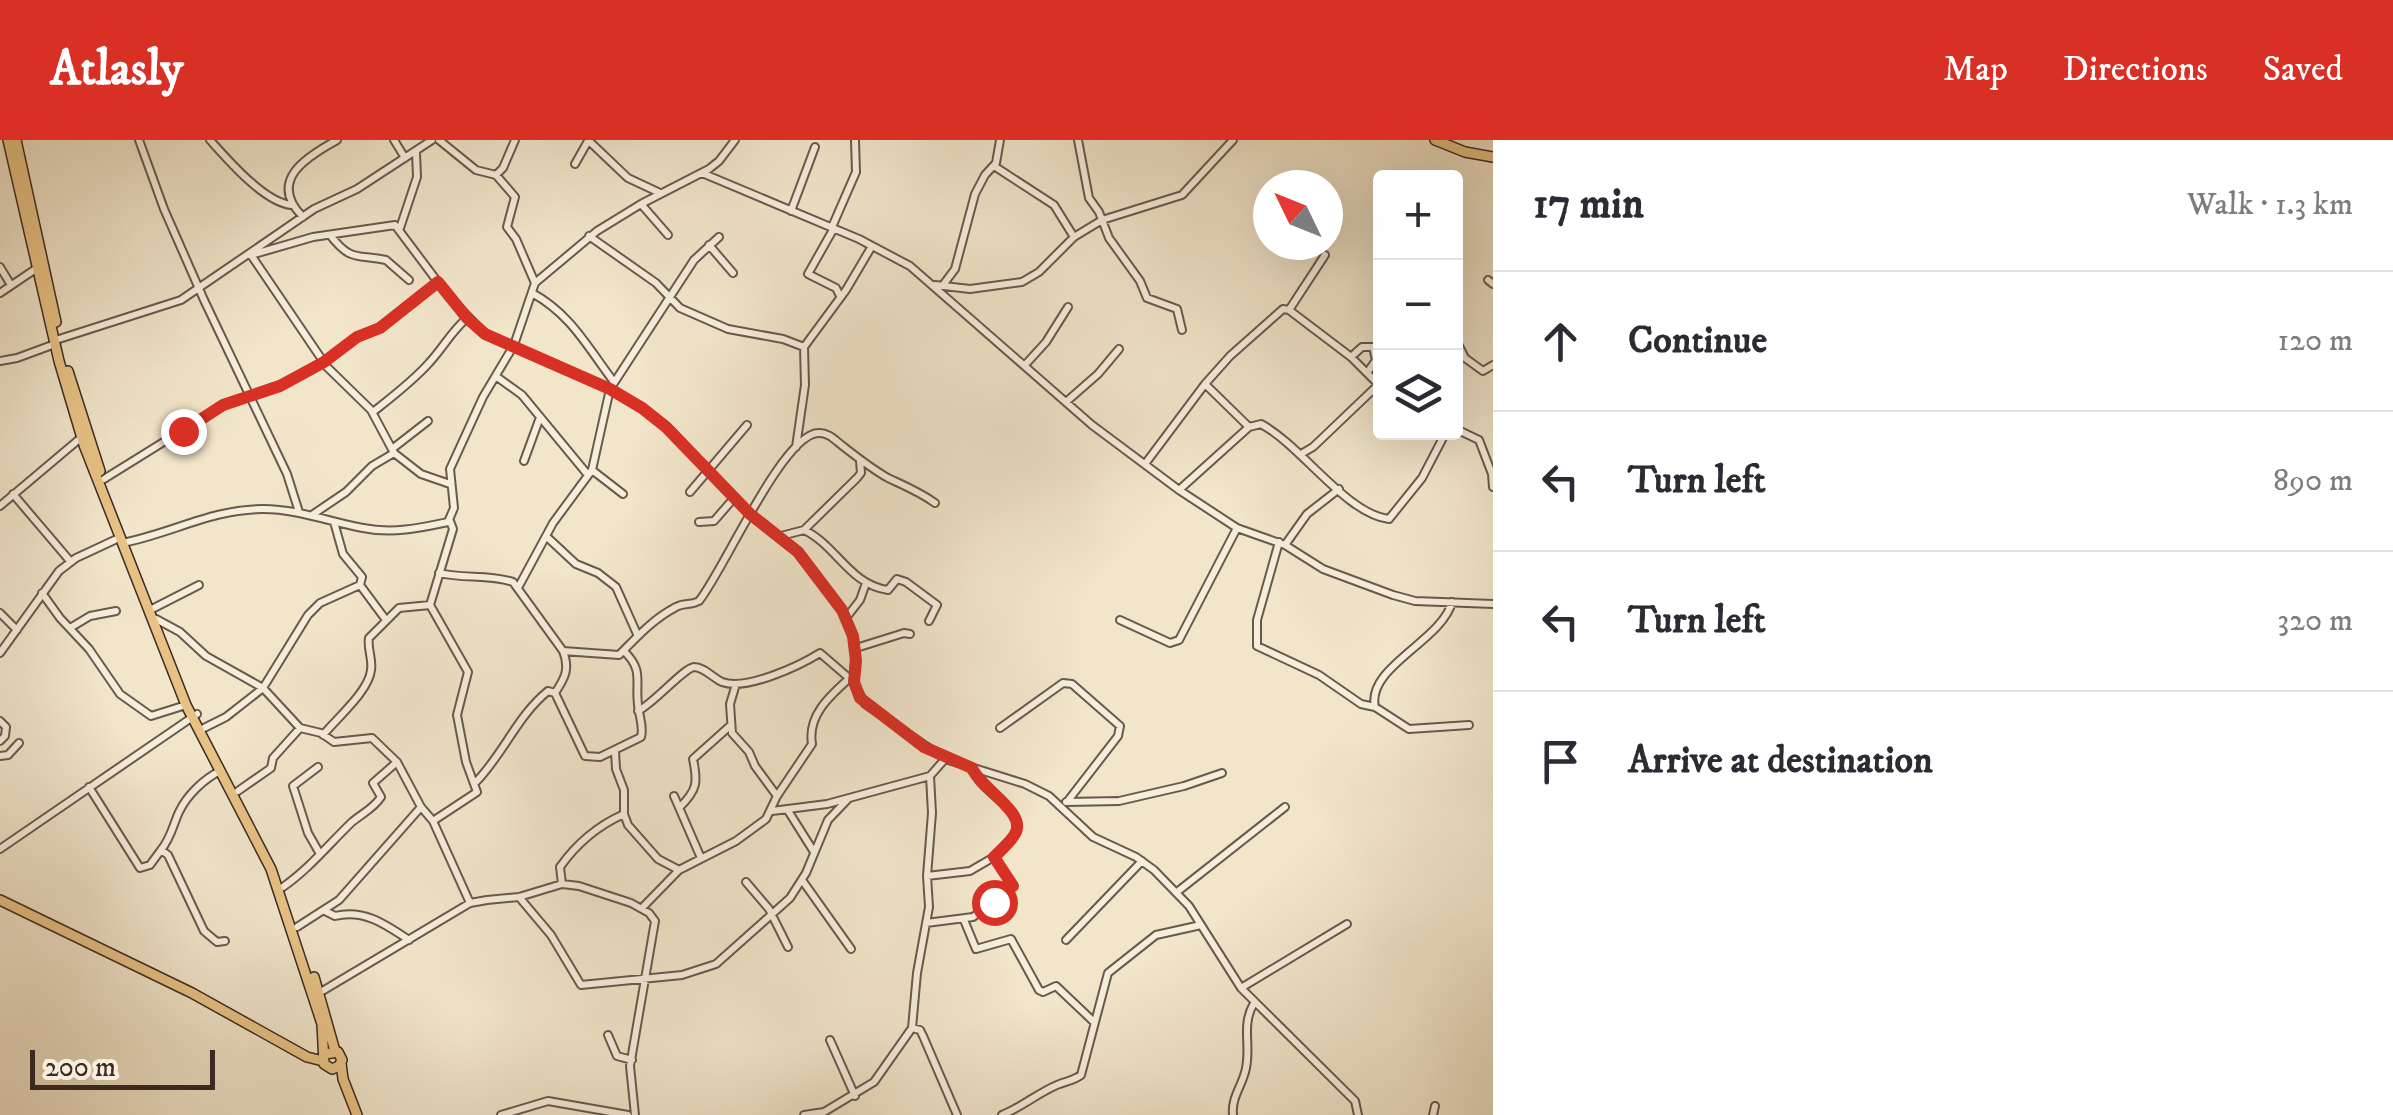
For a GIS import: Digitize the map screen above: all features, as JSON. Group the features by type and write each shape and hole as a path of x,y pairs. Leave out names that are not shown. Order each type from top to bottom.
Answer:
{"main road":[{"path":"15,140 57,341 85,436 186,706 204,728 238,791 283,887 320,993 328,1058 336,1068 341,1063 353,1115"},
{"path":"1435,140 1465,152 1493,157"},
{"path":"85,436 194,716 271,869 310,983 328,1058 353,1115"},
{"path":"0,900 192,993 307,1057 328,1058"}],"street":[{"path":"138,140 164,209 287,474 299,512"},
{"path":"210,140 254,184 282,204 291,205"},
{"path":"303,217 291,205 288,186 293,173 310,155 338,140"},
{"path":"394,140 405,158"},
{"path":"0,360 17,358 172,304 303,217 357,189 432,140"},
{"path":"440,140 476,170 496,175 515,197 507,227 535,283"},
{"path":"496,175 515,140"},
{"path":"575,164 588,140 628,178 661,194"},
{"path":"432,821 476,794 457,716 468,672 430,605 453,529 450,469 458,450 514,345 535,283 589,236 719,162 735,140"},
{"path":"840,298 836,288 808,274 856,172 856,140"},
{"path":"938,286 955,268 975,194 984,175 994,166 1000,140"},
{"path":"1078,140 1087,192 1109,238 1140,281 1147,298 1178,309 1182,330"},
{"path":"938,286 970,289 1022,282 1039,272 1074,237 1102,220 1182,195 1232,140"},
{"path":"792,211 815,147"},
{"path":"400,228 415,187 416,152"},
{"path":"994,166 1054,205 1074,237"},
{"path":"702,173 833,227 910,266 938,286 1066,402 1178,490 1237,528 1282,544 1323,569 1362,586 1415,601 1493,604"},
{"path":"641,204 668,235"},
{"path":"251,255 312,236 389,224 400,228 438,282 485,334 612,385 658,420 750,514 781,536 809,565 846,618 856,648 852,675 855,688 866,704 946,759 1025,784 1063,803 1093,837 1142,861 1177,892 1254,1003 1356,1101 1358,1115"},
{"path":"330,235 344,252 363,259 386,260 408,280"},
{"path":"589,236 656,283 670,300 728,329 804,347"},
{"path":"518,586 563,507 590,472 612,385 694,260 719,237"},
{"path":"709,245 733,273"},
{"path":"796,447 805,385 804,347 872,246"},
{"path":"251,255 324,362 372,412 393,451 422,474 450,484"},
{"path":"1289,310 1322,260"},
{"path":"0,294 42,265"},
{"path":"0,267 11,285"},
{"path":"104,480 223,405 280,386 324,362 357,337 380,328 438,282"},
{"path":"532,292 575,326 612,385"},
{"path":"1025,365 1046,342 1068,307"},
{"path":"1144,464 1204,384 1284,309 1373,378"},
{"path":"372,412 414,378 467,318"},
{"path":"1350,357 1362,347 1372,347 1376,360 1367,373"},
{"path":"1066,402 1098,374 1119,348"},
{"path":"1463,350 1475,368 1482,371 1493,365"},
{"path":"497,377 522,395 590,472 623,494"},
{"path":"1204,384 1249,427"},
{"path":"1301,454 1373,391"},
{"path":"524,461 540,419"},
{"path":"311,516 346,492 428,422"},
{"path":"690,492 747,425"},
{"path":"1178,490 1249,427 1265,426 1363,511 1389,519 1422,478 1442,440"},
{"path":"1463,432 1479,440 1493,473 1493,487"},
{"path":"563,651 586,650 617,656 637,634 679,605 699,600 750,514 796,447 811,434 822,433 935,503"},
{"path":"0,506 85,436"},
{"path":"781,536 804,530 861,473 860,460"},
{"path":"1339,490 1308,514 1282,544 1257,620 1255,643 1318,674 1361,704 1375,707 1409,728 1468,725"},
{"path":"13,494 70,562"},
{"path":"699,522 714,521 734,498"},
{"path":"0,654 42,593 70,562 123,540 225,512 262,508 299,512 366,529 399,531 450,521"},
{"path":"334,522 343,554 362,577 360,586 386,620"},
{"path":"1120,620 1170,643 1179,640 1237,528"},
{"path":"804,530 815,535 866,583 886,591 897,579 938,604 930,620"},
{"path":"547,537 576,564 591,569 616,587 637,634"},
{"path":"439,573 508,580 518,586 563,651 567,673 555,693"},
{"path":"846,618 860,600 866,583"},
{"path":"198,584 154,614 206,656 263,688 300,728 334,742 372,738 397,762 432,821 470,903"},
{"path":"204,728 226,718 263,688 308,615 320,603 360,586"},
{"path":"42,593 89,648 120,694 147,715 186,706"},
{"path":"1375,707 1374,695 1386,671 1444,622 1452,602"},
{"path":"323,735 369,682 372,660 367,644 386,620 404,606 430,605"},
{"path":"70,628 90,616 116,612"},
{"path":"0,614 17,630"},
{"path":"856,648 910,634"},
{"path":"475,783 494,763 516,726 548,691 555,693 586,756 600,757 642,735 638,711 640,680 634,662 624,650"},
{"path":"638,711 655,702 684,671 693,667 726,684 736,684 790,670 820,653 852,675"},
{"path":"772,811 776,796 809,749 812,720 852,675"},
{"path":"1000,728 1062,683 1072,684 1120,726 1118,736 1063,803"},
{"path":"736,684 730,704 736,740 749,752 754,766 776,796"},
{"path":"0,849 194,716"},
{"path":"0,721 6,726 6,736 0,741"},
{"path":"680,807 696,791 693,760 731,725"},
{"path":"238,791 271,768 272,758 300,728"},
{"path":"0,756 8,755 19,743"},
{"path":"614,751 624,790 624,814 632,831 653,855 679,870"},
{"path":"642,908 679,870 736,842 772,811 848,799 930,776 946,759"},
{"path":"283,887 378,802 381,796 373,783 397,762"},
{"path":"318,767 292,786 308,833 320,854"},
{"path":"927,876 970,871 994,857 1015,834 1017,822 977,780 972,768"},
{"path":"89,787 140,868 150,865 162,850 179,812 200,784 220,771"},
{"path":"1063,803 1119,800 1222,773"},
{"path":"804,1115 825,1114 874,1082 912,1028 910,1020 929,907 930,776"},
{"path":"674,796 701,858"},
{"path":"519,897 550,935 581,985 682,976 716,964 790,898 828,820 848,799"},
{"path":"296,927 339,900 421,806"},
{"path":"1177,892 1285,807"},
{"path":"787,809 814,854"},
{"path":"562,884 560,867 578,845 624,814"},
{"path":"162,850 173,863 204,931 217,942 225,941"},
{"path":"926,923 964,920 1012,888 994,857"},
{"path":"1066,940 1142,861"},
{"path":"802,880 851,949"},
{"path":"746,882 772,915 788,947"},
{"path":"320,993 470,903 519,897 562,884 594,890 642,908 655,922 632,1060 632,1115 548,1101 501,1115"},
{"path":"325,911 335,916 354,912 372,918 410,940"},
{"path":"964,920 976,949 1011,938 1039,990 1056,986 1095,1022"},
{"path":"1241,988 1347,924"},
{"path":"1002,1115 1080,1075 1102,984 1110,969 1156,935 1201,925"},
{"path":"1233,1115 1233,1100 1248,1062 1245,1022 1254,1003"},
{"path":"912,1028 920,1030 956,1115"},
{"path":"608,1035 617,1056 632,1060"},
{"path":"830,1040 854,1096"},
{"path":"1433,1115 1435,1106"}],"route":[{"path":"183,431 223,405 280,386 324,362 357,337 380,328 438,282 485,334 610,389 642,408 684,444 750,514 784,539 809,565 842,610 853,636 854,682 860,698 924,747 972,768 977,780 1014,815 1015,834 994,857 1013,886 994,902"}]}
